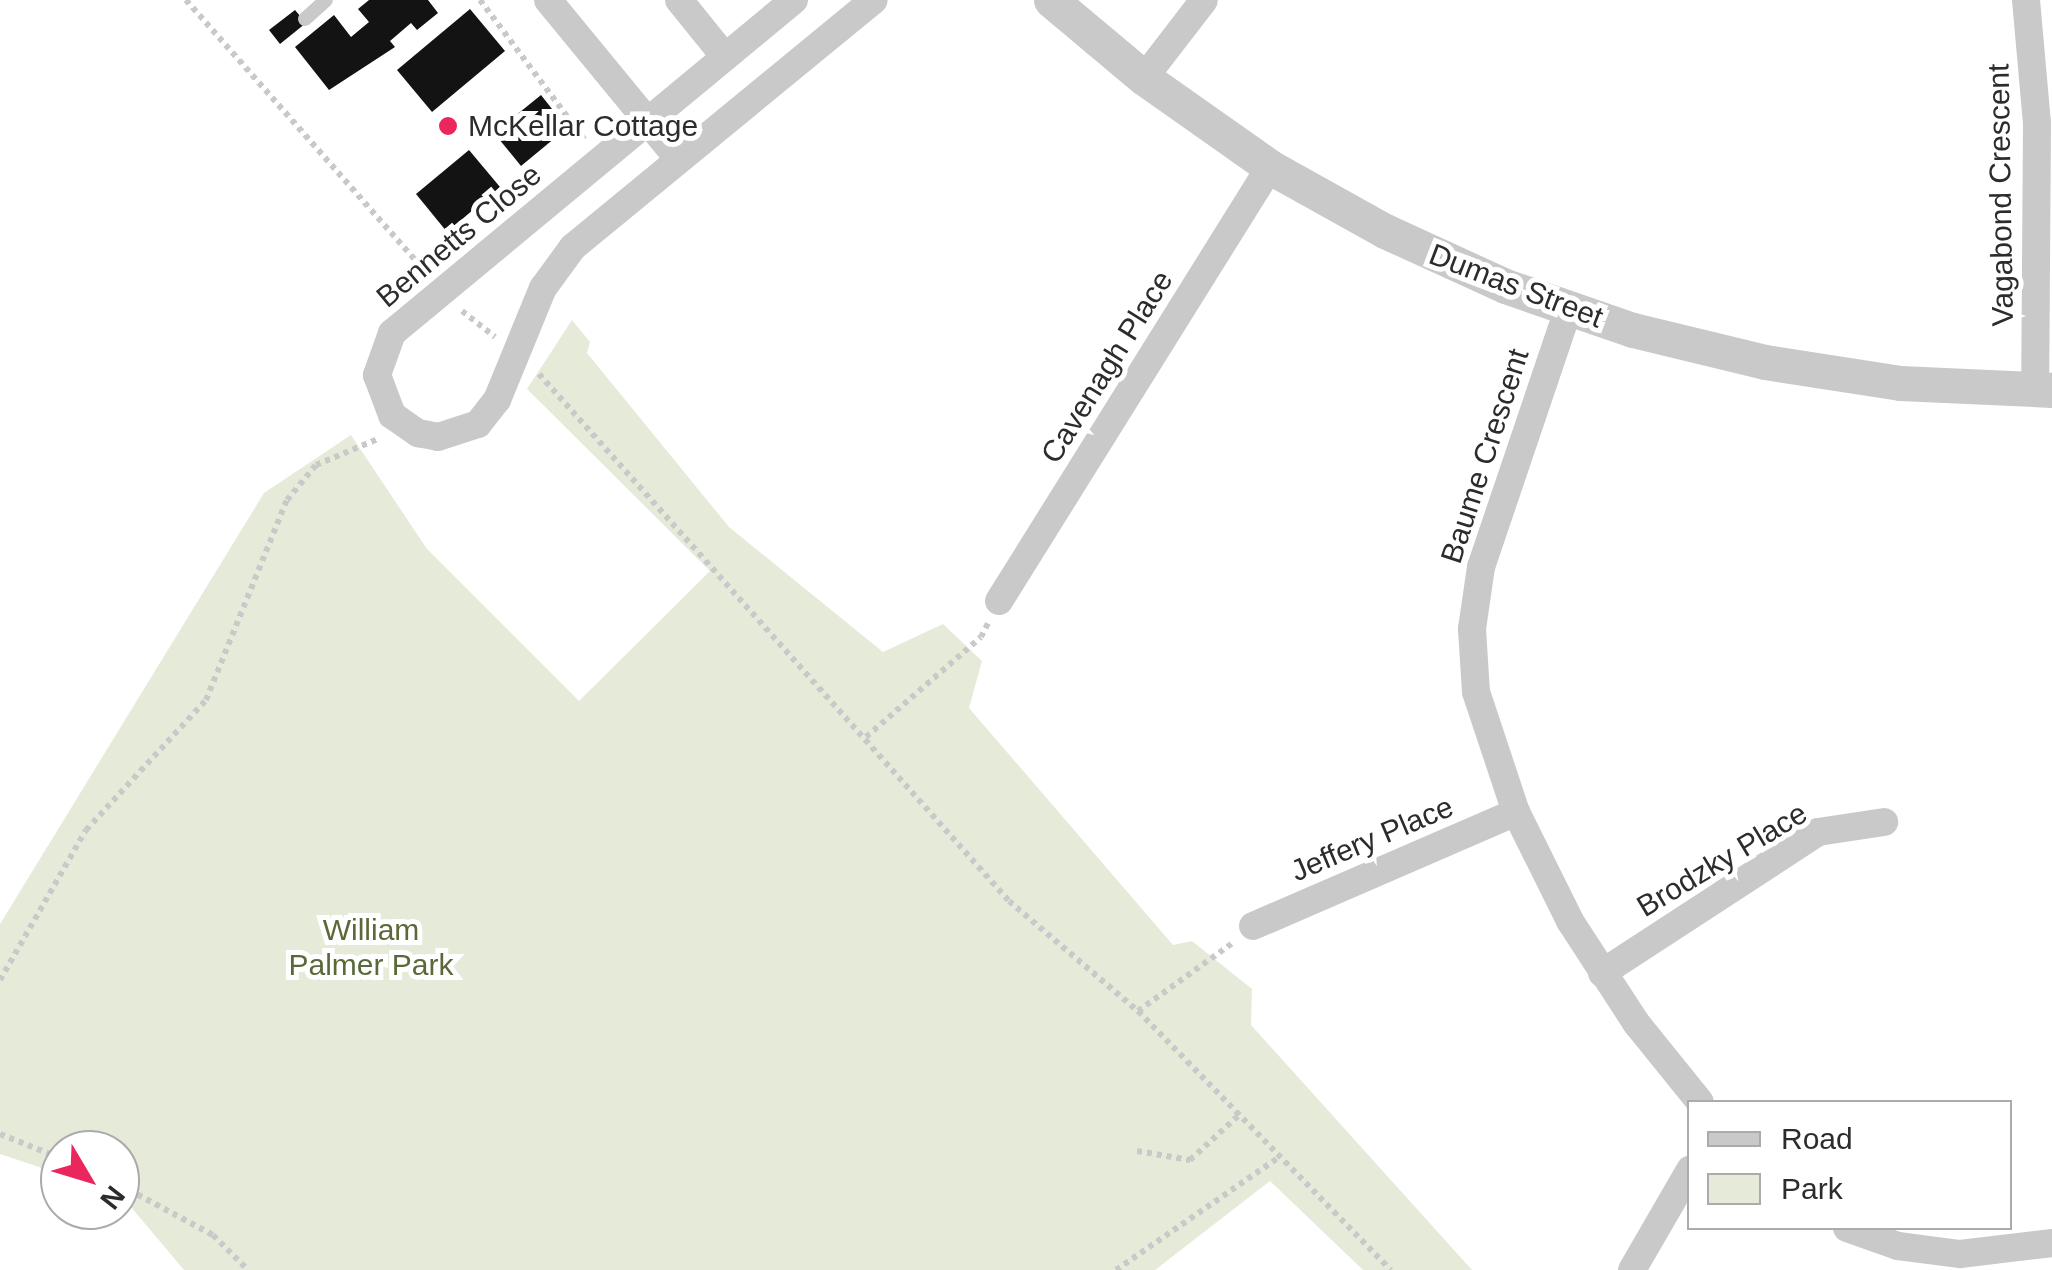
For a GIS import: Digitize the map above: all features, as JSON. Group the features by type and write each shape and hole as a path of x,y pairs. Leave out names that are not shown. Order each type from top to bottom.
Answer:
{"street":[{"path":"548,0 678,158"},
{"path":"678,0 725,57"},
{"name":"Bennetts Close","path":"400,421 381,397 378,362 392,333 794,0"},
{"path":"400,421 438,437 468,430 492,409 543,288 573,247 874,0"},
{"name":"Dumas Street","path":"1051,0 1144,78 1270,167 1445,260 1568,310 1781,365 1900,383 2044,390"},
{"path":"1144,78 1204,0"},
{"name":"Vagabond Crescent","path":"2026,0 2038,123 2044,390"},
{"name":"Cavenagh Place","path":"999,601 1270,167"},
{"name":"Baume Crescent","path":"1568,310 1475,598 1476,692 1516,812 1602,972 1698,1100"},
{"name":"Jeffery Place","path":"1253,926 1516,812"},
{"name":"Brodzky Place","path":"1602,972 1818,832 1884,822"},
{"path":"1632,1270 1687,1175"},
{"path":"1853,1230 1898,1246 1960,1254 2052,1243"}],"lane":[{"path":"305,19 326,0"}],"path":[{"path":"186,0 472,322 515,352 561,395 1009,901 1138,1011 1391,1270"},
{"path":"480,0 589,147"},
{"path":"0,980 86,830 206,700 287,500 316,465 370,445 400,421"},
{"path":"866,737 981,637 999,601"},
{"path":"1138,1011 1253,926"},
{"path":"1136,1151 1190,1160 1238,1116"},
{"path":"0,1134 40,1150"},
{"path":"1116,1270 1278,1158"},
{"path":"140,1196 213,1235 248,1270"}],"green space":[{"name":"William Palmer Park","path":"572,320 590,342 587,353 729,527 883,652 943,624 982,661 969,708 1173,945 1192,941 1252,989 1251,1025 1472,1270 1363,1270 1270,1181 1155,1270 184,1270 140,1218 140,1130 40,1130 40,1167 0,1154 0,924 264,493 351,435 427,549 579,701 710,571 527,389"}],"building":[{"path":"369,0 428,0 438,13 417,30 411,23 390,41 395,47 329,90 295,47 334,15 351,37 369,22 358,9"},
{"path":"470,9 505,51 432,112 397,70"},
{"path":"295,10 306,23 280,44 269,30"},
{"path":"541,95 567,128 521,166 494,133"},
{"path":"469,150 500,187 447,232 416,194"}],"place":[{"name":"McKellar Cottage","path":"448,126"}]}
